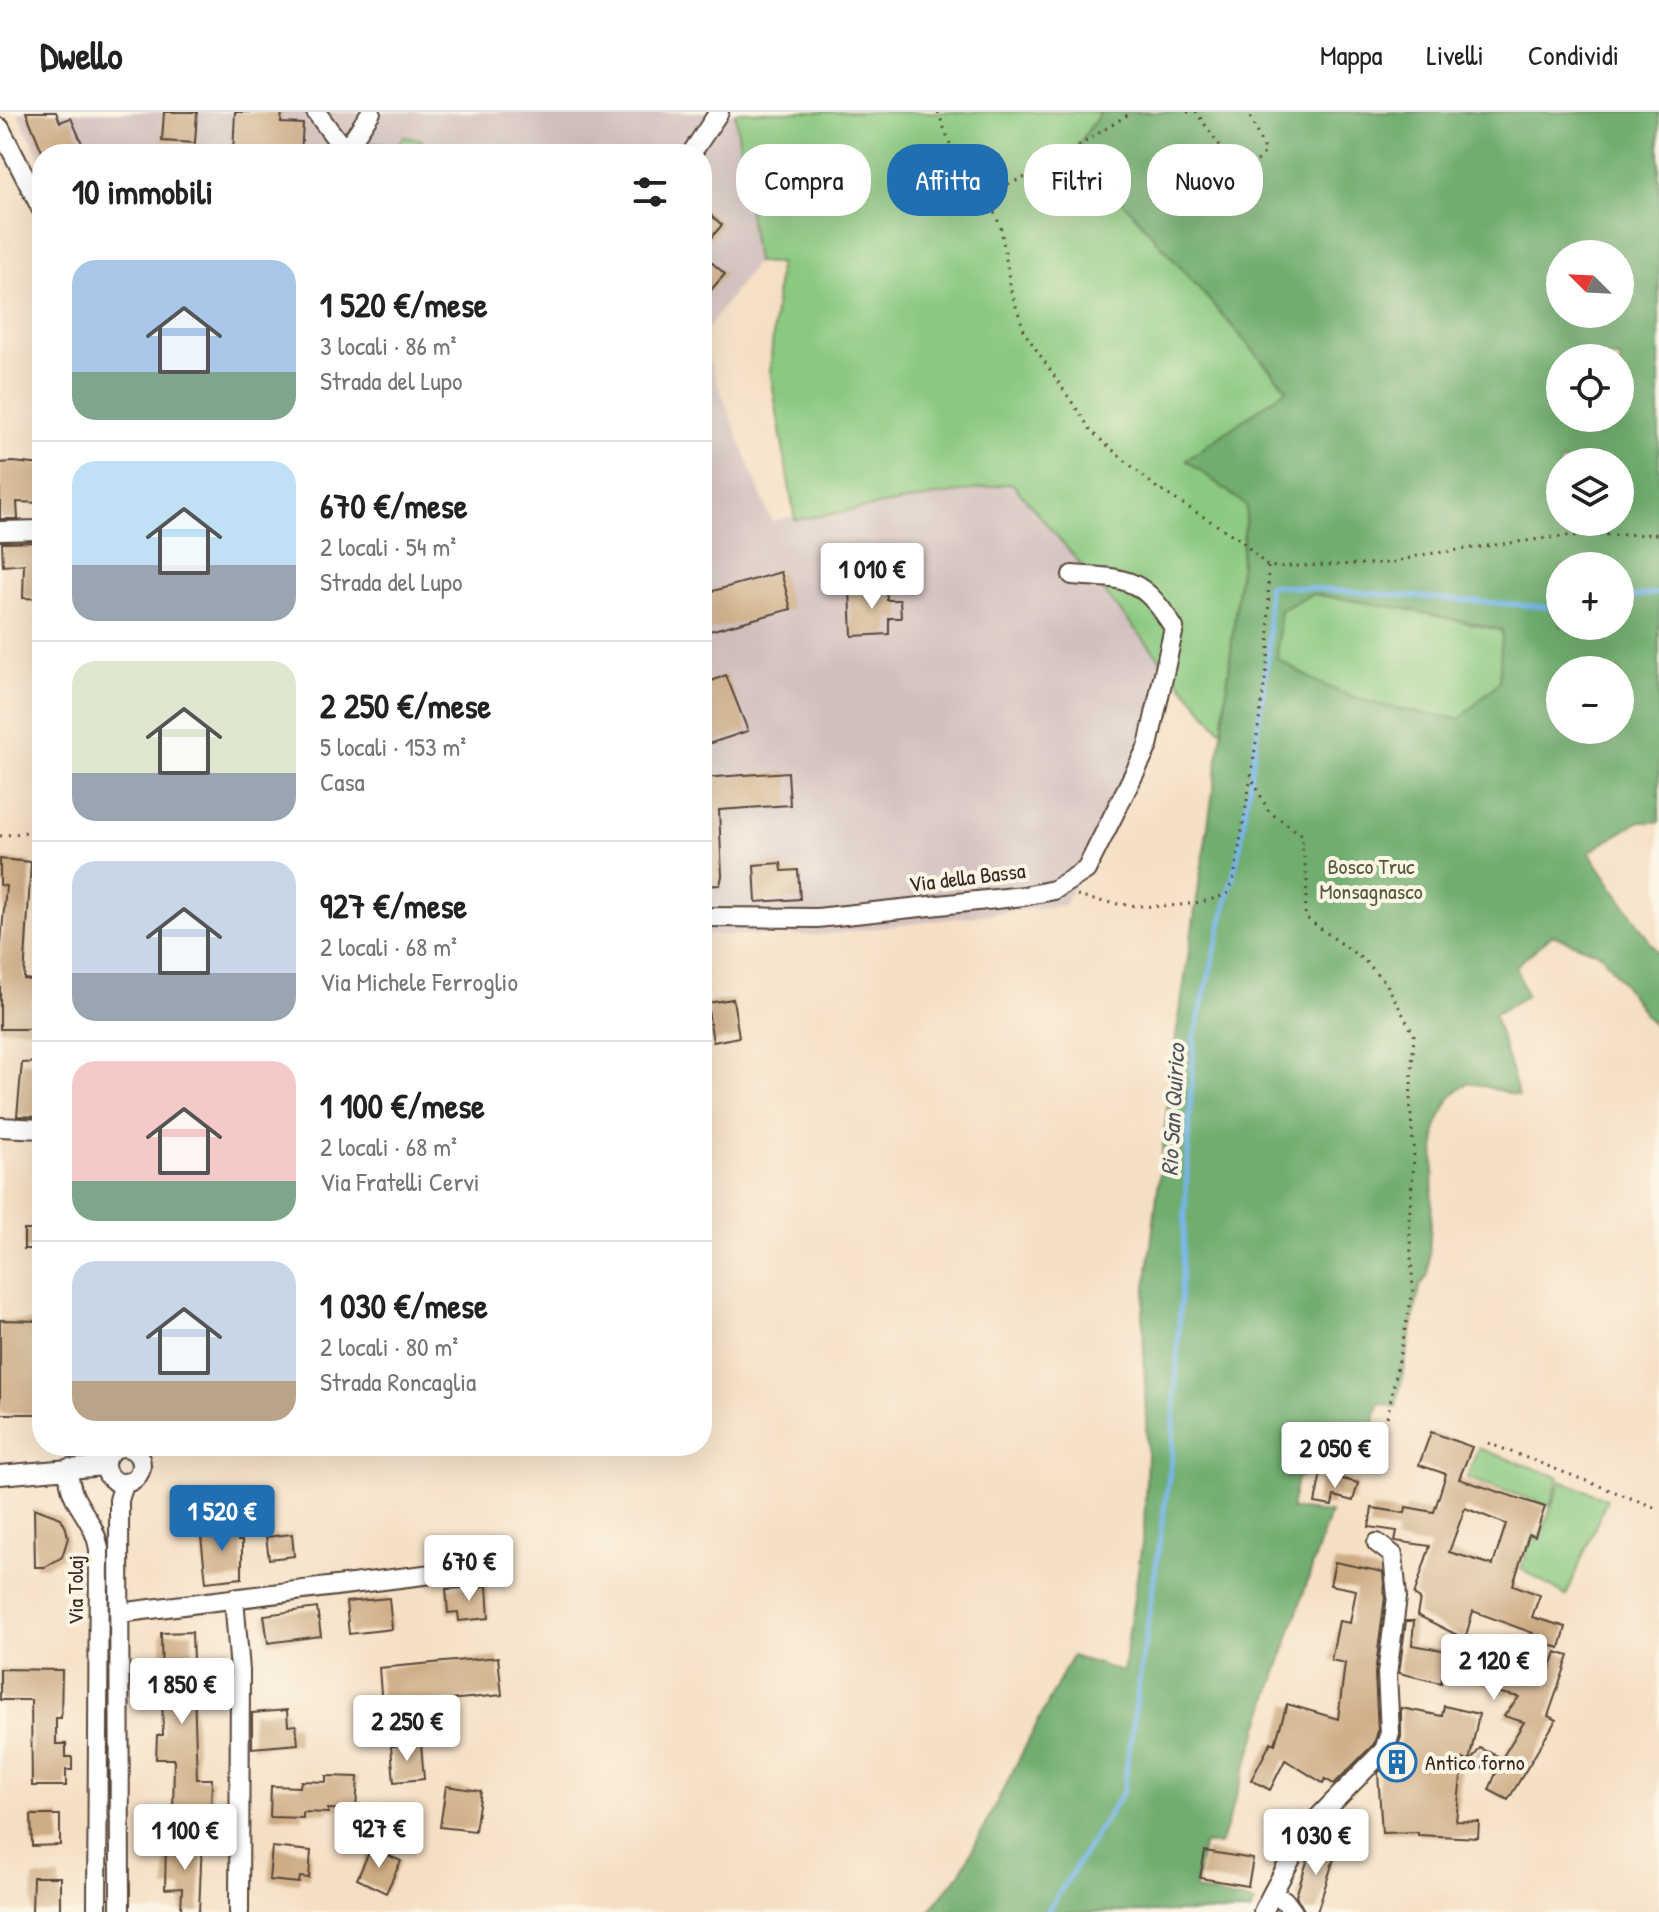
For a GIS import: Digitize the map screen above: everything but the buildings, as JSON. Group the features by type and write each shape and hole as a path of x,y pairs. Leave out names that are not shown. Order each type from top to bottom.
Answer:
{"street":[{"path":"316,112 338,144"},
{"path":"349,144 371,112"},
{"path":"698,144 719,112"},
{"path":"0,128 32,190"},
{"path":"0,531 32,530"},
{"name":"Via della Bassa","path":"712,917 817,918 1054,890 1086,870 1148,746 1174,628 1158,602 1142,587 1111,577 1072,575"},
{"path":"0,1127 32,1129"},
{"path":"107,1456 104,1466 113,1481 124,1484"},
{"path":"120,1912 119,1500 124,1484 138,1475 141,1464 136,1456"},
{"path":"0,1475 104,1466"},
{"name":"Via Tolaj","path":"69,1468 71,1496 90,1519 99,1549 97,1912"},
{"path":"1263,1912 1307,1829 1372,1765 1384,1750 1390,1733 1387,1674 1397,1574 1393,1555 1377,1543"},
{"path":"119,1613 488,1567"},
{"path":"234,1598 240,1671 246,1911"},
{"path":"1272,1894 1284,1900 1293,1912"}],"path":[{"path":"938,112 950,144"},
{"path":"1008,184 1036,173 1132,112"},
{"path":"1187,112 1196,112 1243,178 1265,152 1248,119 1248,112"},
{"path":"996,216 1001,228 1011,291 1025,333 1093,433 1157,488 1241,540 1268,567 1269,652 1234,878 1227,894 1183,903 1121,905 1054,890"},
{"path":"1268,567 1391,563 1421,555 1562,536 1659,534"},
{"path":"1251,777 1269,812 1301,834 1307,880 1305,917 1365,961 1386,983 1414,1035 1410,1102 1414,1157 1409,1220 1413,1291 1386,1423"},
{"path":"0,836 32,831"},
{"path":"1488,1443 1659,1509"}],"shaded area":[{"path":"17,112 735,112 739,144 736,144 736,216 750,216 756,262 712,322 712,144 34,144"},
{"path":"712,369 771,521 1016,465 1176,595 1138,764 1064,905 818,935 712,935"}],"green space":[{"path":"735,112 1101,112 1079,144 1024,144 1024,216 1131,216 1131,211 1287,389 1247,506 1222,732 1012,483 795,520 770,370 779,263 756,262 750,216 871,216 871,144 739,144"},
{"name":"Bosco Truc Monsagnasco","path":"1101,112 1659,112 1659,822 1638,822 1589,852 1659,955 1657,1031 1601,954 1552,935 1516,966 1526,996 1494,1015 1519,1096 1468,1082 1450,1098 1436,1127 1428,1275 1420,1287 1396,1407 1379,1403 1365,1461 1297,1478 1291,1509 1330,1513 1220,1845 1203,1844 1195,1890 1255,1903 1250,1912 929,1912 961,1872 1072,1656 1123,1672 1144,1530 1147,1455 1143,1313 1175,1044 1222,732 1247,506 1186,460 1287,389 1131,211 1131,144 1079,144","holes":["1312,594 1406,609 1502,630 1499,682 1460,719 1364,700 1321,684 1277,658 1280,610"]},
{"path":"404,137 422,140 424,144 397,144"},
{"path":"1312,594 1406,609 1503,631 1499,682 1461,719 1393,710 1327,689 1277,658 1280,610"},
{"path":"1478,1448 1559,1477 1550,1506 1467,1478"},
{"path":"1561,1481 1607,1499 1566,1596 1521,1569 1532,1538 1539,1540"}],"waterway":[{"name":"Rio San Quirico","path":"1047,1912 1123,1792 1172,1456 1194,1038 1240,847 1269,652 1268,585 1546,607"},
{"name":"Rio San Quirico","path":"1634,597 1659,593"}],"place":[{"name":"Antico forno","path":"1397,1762"}]}
